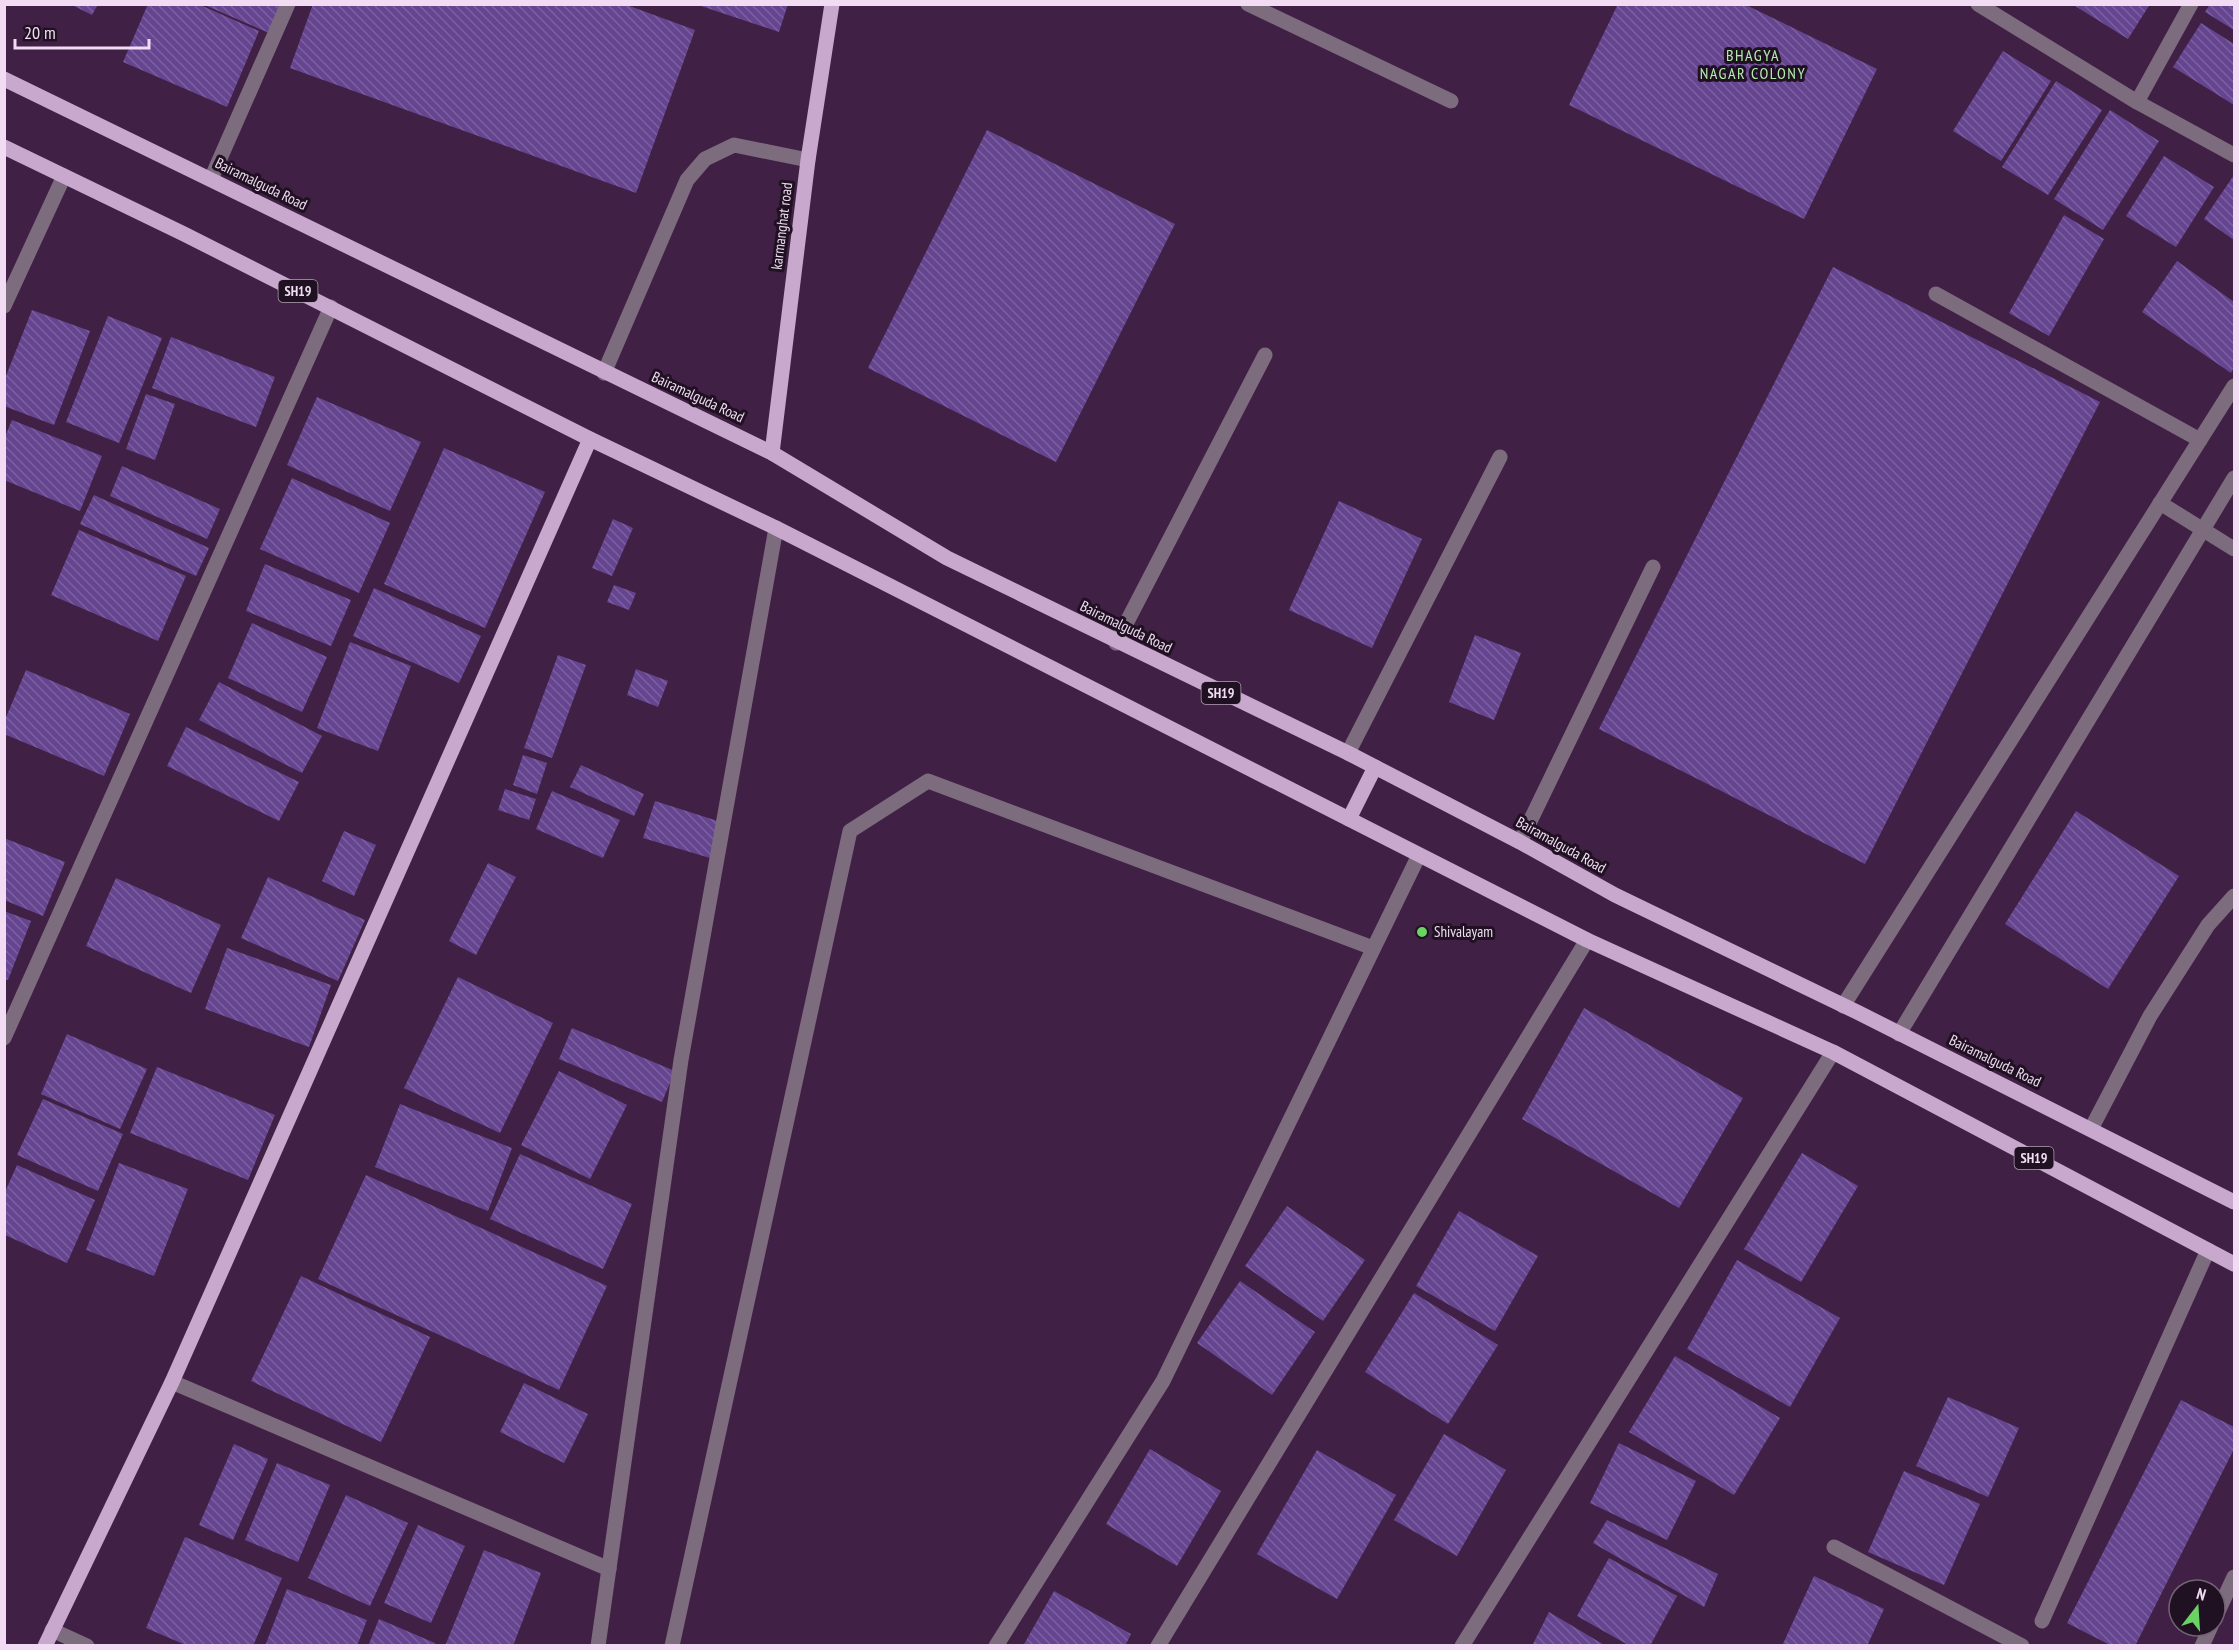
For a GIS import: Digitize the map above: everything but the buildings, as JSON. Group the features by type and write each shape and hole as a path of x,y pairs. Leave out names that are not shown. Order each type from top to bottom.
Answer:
{"main road":[{"name":"karmanghat road","path":"772,453 808,160 832,4"},
{"name":"Bairamalguda Road","path":"4,79 772,453 947,558 1116,643 1348,753 1520,842 1615,895 2235,1202"},
{"name":"SH19","path":"4,147 331,307 590,439 776,528 1587,940 1833,1052 2235,1264"},
{"path":"45,1646 172,1382 590,439"},
{"path":"1349,819 1375,767"}],"street":[{"path":"211,179 288,4"},
{"path":"1248,4 1451,100"},
{"path":"1978,4 2137,102 2235,155"},
{"path":"2137,102 2191,4"},
{"path":"604,373 687,180 705,159 734,146 808,160"},
{"path":"4,306 64,176"},
{"path":"1936,294 2200,440"},
{"path":"4,1038 331,307"},
{"path":"1116,643 1265,355"},
{"path":"1843,1006 2235,386"},
{"path":"1348,753 1500,457"},
{"path":"1899,1034 2235,478"},
{"path":"2160,503 2202,531 2235,549"},
{"path":"598,1646 681,1060 776,528"},
{"path":"1520,842 1653,567"},
{"path":"672,1646 850,831 928,781 1373,948"},
{"path":"996,1646 1163,1381 1419,855"},
{"path":"2091,1129 2150,1016 2208,925 2235,896"},
{"path":"1158,1646 1587,940"},
{"path":"1462,1646 1833,1052"},
{"path":"2042,1621 2208,1250"},
{"path":"172,1382 609,1569"},
{"path":"1834,1547 2022,1646"},
{"path":"2227,1593 2235,1577"},
{"path":"52,1630 87,1646"}],"place":[{"name":"Shivalayam","path":"1422,932"}],"district":[{"name":"BHAGYA NAGAR COLONY","path":"1753,64"}]}
